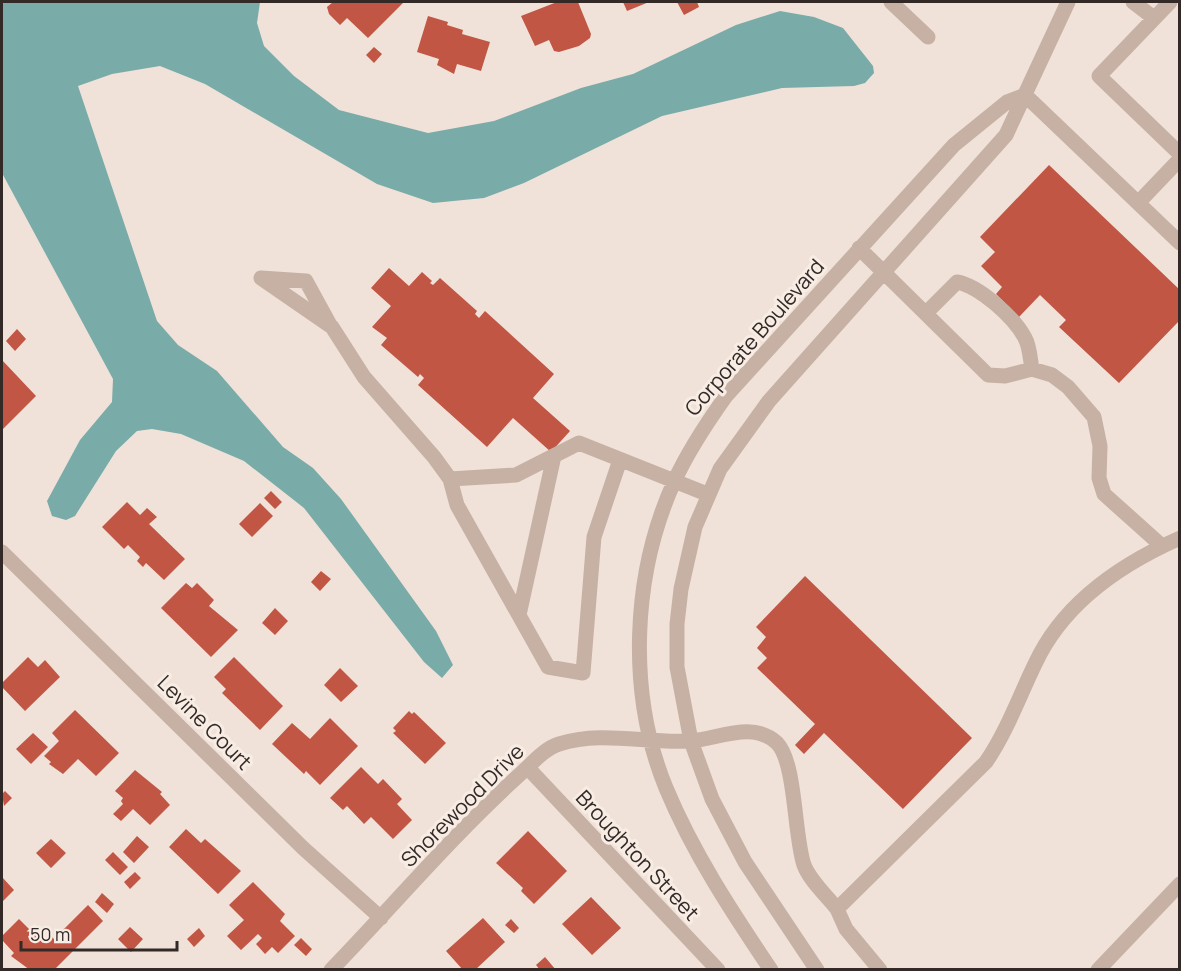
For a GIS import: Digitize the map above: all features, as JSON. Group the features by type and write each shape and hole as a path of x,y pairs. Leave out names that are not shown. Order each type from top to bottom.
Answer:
{"street":[{"path":"891,2 928,37"},
{"path":"817,969 745,862 712,799 691,741 677,667 677,624 681,589 695,528 707,494 720,469 769,401 1006,135 1068,2"},
{"path":"1133,2 1154,18"},
{"path":"1137,203 1179,157 1098,76 1170,2"},
{"path":"1025,95 1179,243"},
{"name":"Corporate Boulevard","path":"771,969 725,902 693,846 666,787 652,740 639,661 642,608 657,526 674,482 700,433 726,396 954,145 1006,102 1025,95"},
{"path":"860,248 988,375 1005,376 1032,369 1052,375 1068,387 1094,417 1100,446 1099,478 1104,494 1162,546"},
{"path":"926,313 957,282 970,284 1013,323 1024,338 1032,369"},
{"path":"332,327 364,377 434,457 450,479 457,506 548,667 584,673 594,537 620,460"},
{"path":"450,479 516,475 579,443 707,494"},
{"path":"519,615 554,456"},
{"path":"837,909 986,762 1003,737 1036,661 1070,614 1105,579 1179,538"},
{"name":"Levine Court","path":"2,552 303,848 381,918"},
{"name":"Shorewood Drive","path":"331,969 488,804 548,749 566,742 603,737 691,741 741,731 765,733 779,745 789,771 796,832 805,868 837,909 846,929 880,969"},
{"name":"Broughton Street","path":"528,768 718,969"},
{"path":"1098,969 1179,884"}],"water":[{"path":"2,2 260,2 257,23 264,46 294,76 339,110 428,133 494,121 581,88 633,74 736,25 780,11 814,17 843,28 873,66 874,73 865,83 854,86 782,88 662,116 524,183 484,198 433,203 377,184 205,84 160,66 112,74 78,86 157,321 178,345 217,371 283,447 313,468 341,499 436,631 453,665 442,678 424,662 304,508 244,461 181,434 152,429 137,431 116,451 75,516 66,520 52,516 47,501 80,440 112,402 113,379 2,173"}],"building":[{"path":"333,2 404,2 368,38 347,18 340,25 329,14 327,7"},
{"path":"557,2 578,2 591,34 590,38 579,46 559,52 554,51 549,40 535,46 521,16"},
{"path":"623,2 649,2 627,11"},
{"path":"677,2 697,2 699,7 684,15"},
{"path":"428,16 448,22 447,25 463,30 462,34 490,42 481,71 457,64 454,74 437,65 439,59 417,52"},
{"path":"374,47 382,54 374,63 366,55"},
{"path":"1049,165 1180,290 1180,320 1119,383 1059,327 1066,320 1040,295 1019,317 996,294 1002,287 981,266 995,252 980,237"},
{"path":"389,268 409,286 422,272 432,281 430,283 433,285 440,278 477,311 475,314 479,318 485,311 554,374 533,398 570,431 551,452 513,418 487,447 418,385 424,378 420,374 418,377 381,345 387,338 372,327 391,306 371,288"},
{"path":"17,329 26,339 15,351 6,341"},
{"path":"2,360 36,396 2,430"},
{"path":"271,491 282,502 275,509 264,498"},
{"path":"127,502 140,515 147,508 157,517 149,524 185,559 164,580 146,563 143,567 137,561 140,557 128,545 124,549 102,527"},
{"path":"260,503 273,516 252,537 239,524"},
{"path":"321,571 331,579 320,591 311,582"},
{"path":"805,576 972,738 903,809 824,733 804,754 795,745 815,724 757,668 767,658 757,648 766,637 756,627"},
{"path":"186,583 192,588 197,583 214,600 209,606 238,630 211,657 161,608"},
{"path":"275,608 288,621 275,635 262,623"},
{"path":"28,657 38,667 45,660 60,677 25,711 2,687 2,683"},
{"path":"234,657 283,706 260,730 222,693 226,689 214,677"},
{"path":"340,668 358,686 341,702 324,685"},
{"path":"75,710 119,753 96,776 78,759 63,774 49,764 51,762 44,756 59,741 52,733"},
{"path":"409,711 412,714 414,712 446,743 425,764 393,733 396,731 393,728"},
{"path":"330,718 358,746 320,785 306,771 304,774 272,744 292,723 310,739"},
{"path":"33,733 48,747 31,764 16,749"},
{"path":"361,767 378,784 383,779 402,799 397,804 412,820 393,839 371,817 364,824 347,806 343,810 330,798"},
{"path":"135,770 162,792 160,794 170,805 150,825 133,809 121,821 113,814 123,804 121,801 123,798 115,791"},
{"path":"5,791 12,798 4,806 2,794"},
{"path":"186,829 201,843 205,839 241,871 218,894 169,847"},
{"path":"528,831 567,871 534,904 521,891 523,888 496,863"},
{"path":"137,836 149,847 134,863 123,852"},
{"path":"51,839 66,853 51,868 36,853"},
{"path":"113,852 128,867 120,875 105,860"},
{"path":"135,872 141,878 130,889 124,882"},
{"path":"2,877 14,890 2,902"},
{"path":"253,882 285,914 280,921 295,936 278,953 272,947 265,954 256,944 262,938 258,934 241,950 227,936 244,920 229,905"},
{"path":"102,893 114,904 107,913 95,902"},
{"path":"591,897 621,928 592,955 562,924"},
{"path":"88,905 103,921 54,970 30,970 11,956 14,953 2,940 2,936 19,919 43,943 51,936 54,939"},
{"path":"483,918 505,942 475,970 463,970 446,951"},
{"path":"511,919 519,928 514,933 505,925"},
{"path":"130,927 143,939 131,952 118,939"},
{"path":"199,928 205,936 194,947 187,939"},
{"path":"301,938 312,949 306,956 294,945"},
{"path":"545,957 556,970 540,970 536,965"}]}
